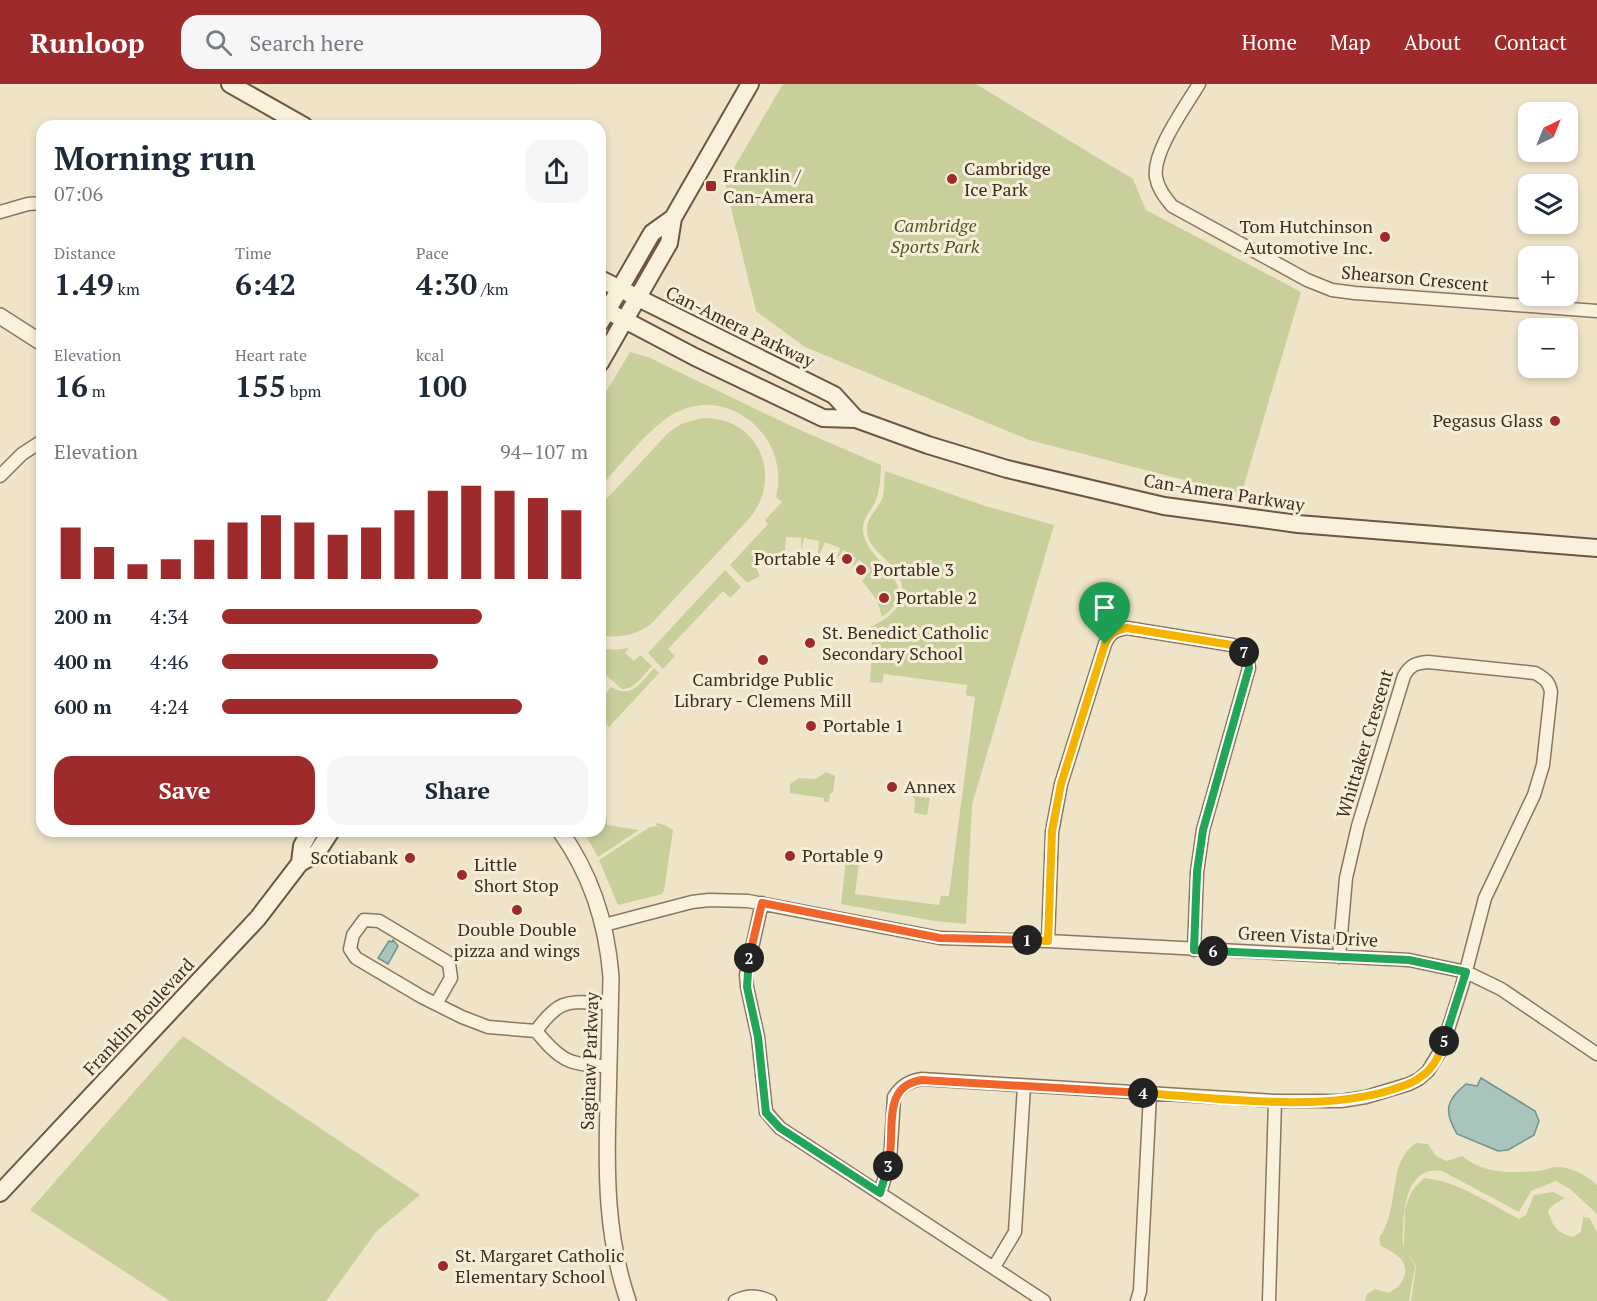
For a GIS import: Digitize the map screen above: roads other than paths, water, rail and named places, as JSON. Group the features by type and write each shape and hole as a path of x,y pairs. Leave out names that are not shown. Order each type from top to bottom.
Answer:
{"main road":[{"path":"230,84 293,120"},
{"path":"606,353 669,243 673,218 750,84"},
{"path":"606,308 652,233 673,218"},
{"name":"Can-Amera Parkway","path":"606,282 834,395 856,419"},
{"name":"Can-Amera Parkway","path":"606,315 625,320 749,384 823,418 856,419 928,445 1007,469 1164,506 1298,524 1597,548"},
{"name":"Franklin Boulevard","path":"300,863 302,846 307,837"},
{"name":"Franklin Boulevard","path":"0,1193 251,925 300,863 316,854 328,837"}],"street":[{"name":"Shearson Crescent","path":"1199,84 1161,148 1156,176 1162,193 1172,206 1307,280 1332,290 1597,311"},
{"path":"0,212 36,203"},
{"path":"0,316 36,339"},
{"path":"0,476 22,454 36,445"},
{"path":"1048,941 1052,831 1061,784 1108,636 1115,630 1127,628 1232,645 1243,651 1248,659 1249,668 1203,830 1197,872 1194,950"},
{"name":"Whittaker Crescent","path":"1340,957 1346,878 1358,826 1408,667 1418,662 1428,662 1535,673 1549,684 1551,692 1543,765 1534,795 1485,897 1466,972"},
{"name":"Saginaw Parkway","path":"564,837 584,872 604,925 609,950 611,977 607,1194 619,1276 627,1301"},
{"name":"Green Vista Drive","path":"604,925 700,901 762,903 940,938 1048,941 1409,960 1466,972 1501,989 1597,1054"},
{"path":"762,903 750,952 746,981 758,1037 766,1113 780,1128 1044,1301"},
{"path":"436,1004 451,978 449,963 379,921 364,920 353,935 350,949 356,958 436,1004 462,1017 488,1028 536,1031 554,1052 570,1062 591,1066 609,1066"},
{"path":"880,1193 890,1161 894,1097 912,1081 1275,1101 1341,1101 1366,1097 1409,1084 1428,1071 1442,1048 1466,972"},
{"path":"536,1031 549,1012 565,1002 610,1003"},
{"path":"994,1267 1015,1233 1024,1086"},
{"path":"1137,1301 1140,1291 1145,1229 1150,1094"},
{"path":"1269,1301 1275,1101"},
{"path":"735,1301 748,1296 770,1301"}],"water":[{"path":"393,940 398,946 388,964 378,958 389,941"},
{"path":"1481,1078 1535,1111 1539,1121 1534,1135 1508,1150 1498,1151 1457,1134 1450,1119 1450,1101 1466,1084 1477,1086"}],"place":[{"name":"Cambridge Ice Park","path":"952,179"},
{"name":"Franklin / Can-Amera","path":"711,186"},
{"name":"Tom Hutchinson Automotive Inc.","path":"1385,237"},
{"name":"Pegasus Glass","path":"1555,421"},
{"name":"Portable 4","path":"847,559"},
{"name":"Portable 3","path":"861,570"},
{"name":"Portable 2","path":"884,598"},
{"name":"St. Benedict Catholic Secondary School","path":"810,643"},
{"name":"Cambridge Public Library - Clemens Mill","path":"763,660"},
{"name":"Portable 1","path":"811,726"},
{"name":"Annex","path":"892,787"},
{"name":"Portable 9","path":"790,856"},
{"name":"Scotiabank","path":"410,858"},
{"name":"Little Short Stop","path":"462,875"},
{"name":"Double Double pizza and wings","path":"517,910"},
{"name":"St. Margaret Catholic Elementary School","path":"443,1266"}],"park label":[{"name":"Cambridge Sports Park","path":"935,236"}]}
